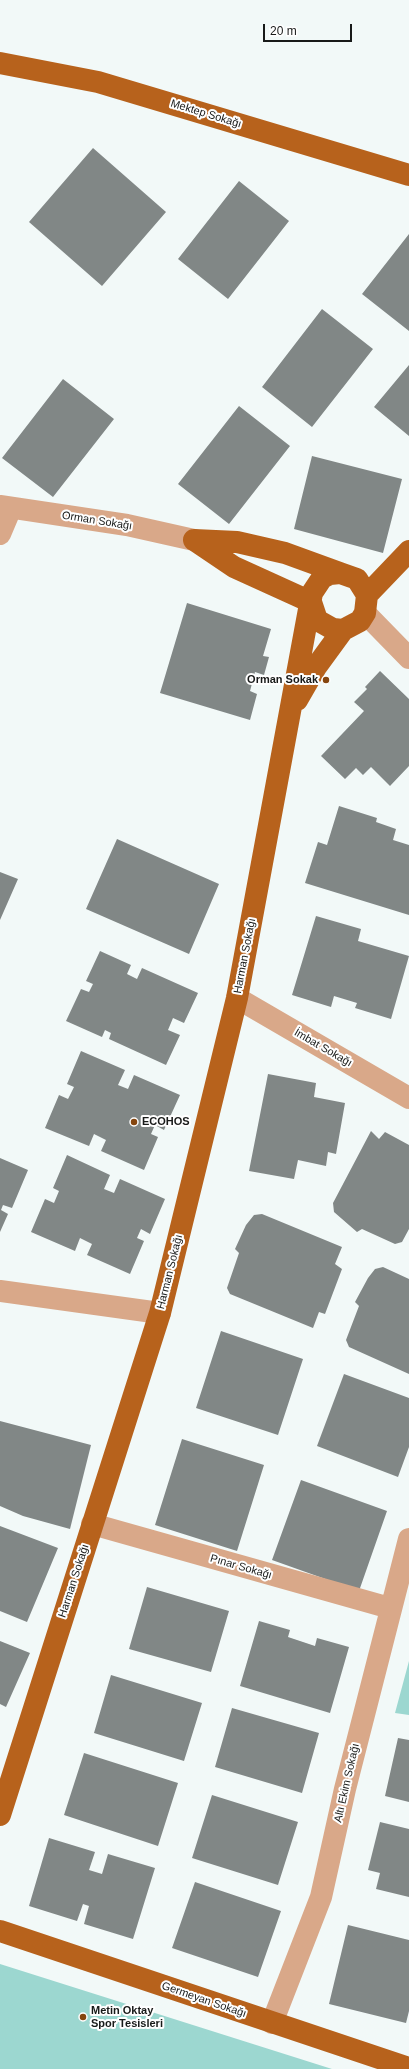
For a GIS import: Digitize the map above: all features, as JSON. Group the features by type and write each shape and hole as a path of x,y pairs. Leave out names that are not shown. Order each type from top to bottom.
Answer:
{"main road":[{"name":"Mektep Sokağı","path":"0,63 98,82 409,175"},
{"path":"194,540 244,544 285,553 357,579 366,604"},
{"path":"194,540 234,567 311,602"},
{"path":"288,715 316,667 343,630 360,621 366,604 409,551"},
{"path":"340,573 330,574 322,578 312,593 311,602 317,620 333,629 343,630"},
{"name":"Harman Sokağı","path":"0,1815 160,1313 237,998 275,798 288,715 311,602"},
{"name":"Germeyan Sokağı","path":"0,1931 409,2068"}],"street":[{"path":"0,534 6,507"},
{"name":"Orman Sokağı","path":"6,507 127,525 194,540"},
{"path":"366,604 409,658"},
{"name":"İmbat Sokağı","path":"237,998 409,1098"},
{"path":"0,1291 160,1313"},
{"name":"Pınar Sokağı","path":"92,1524 390,1608"},
{"name":"Altı Ekim Sokağı","path":"272,2023 321,1897 345,1789 390,1608 397,1589 409,1539"}],"shaded area":[{"path":"409,1661 409,1715 395,1713"},
{"name":"Metin Oktay Spor Tesisleri","path":"0,1964 332,2069 0,2069"}],"building":[{"path":"93,148 166,212 102,286 29,222"},
{"path":"239,181 289,221 228,299 178,259"},
{"path":"409,234 409,331 362,294"},
{"path":"322,309 373,349 312,427 262,387"},
{"path":"409,365 409,436 374,407"},
{"path":"63,379 114,419 53,497 2,458"},
{"path":"239,406 290,446 229,524 178,484"},
{"path":"312,456 402,479 383,553 294,529"},
{"path":"187,603 271,629 263,656 269,657 264,675 255,672 250,691 257,694 250,720 160,693"},
{"path":"380,671 409,699 409,766 390,786 371,767 363,775 356,768 345,779 321,756 364,711 354,702 367,689 365,687"},
{"path":"339,806 377,818 376,822 396,829 393,840 409,845 409,915 305,883 318,842 327,845"},
{"path":"117,839 219,884 189,954 86,909"},
{"path":"0,872 18,879 0,920"},
{"path":"316,916 361,929 358,941 409,956 391,1019 355,1008 357,1003 334,996 331,1007 292,995"},
{"path":"100,951 131,965 127,974 137,979 142,968 198,993 184,1023 173,1018 168,1030 180,1035 166,1065 109,1039 111,1033 105,1030 102,1037 66,1021 81,989 89,992 93,984 86,981"},
{"path":"81,1051 125,1070 118,1085 128,1089 134,1075 180,1095 164,1130 155,1125 151,1134 158,1137 144,1170 101,1151 106,1140 94,1134 89,1146 45,1128 59,1095 68,1099 74,1087 67,1084"},
{"path":"268,1074 316,1083 314,1097 345,1103 336,1154 328,1152 326,1166 298,1160 294,1179 249,1171"},
{"path":"371,1131 379,1139 385,1132 409,1145 409,1229 402,1242 395,1244 362,1229 357,1232 334,1212 333,1203"},
{"path":"67,1155 110,1175 104,1189 114,1193 120,1179 165,1199 150,1234 141,1229 137,1238 144,1241 130,1274 87,1255 92,1244 80,1238 75,1251 31,1232 45,1199 54,1203 59,1191 53,1188"},
{"path":"0,1158 28,1170 12,1208 3,1205 1,1210 8,1214 0,1232"},
{"path":"262,1214 342,1247 335,1264 342,1269 325,1314 319,1312 313,1328 230,1294 227,1288 239,1253 235,1249 246,1225 254,1215"},
{"path":"383,1267 409,1279 409,1374 349,1347 346,1340 359,1306 355,1302 368,1278 375,1269"},
{"path":"221,1331 303,1359 278,1435 196,1408"},
{"path":"344,1374 409,1398 409,1447 398,1477 317,1446"},
{"path":"0,1421 91,1445 70,1529 23,1516 0,1506"},
{"path":"182,1439 264,1465 237,1551 155,1525"},
{"path":"301,1480 387,1511 359,1591 272,1560"},
{"path":"0,1526 58,1548 27,1622 0,1611"},
{"path":"147,1587 229,1611 211,1672 129,1649"},
{"path":"259,1621 290,1630 288,1637 315,1646 317,1638 349,1647 330,1713 240,1686"},
{"path":"0,1641 30,1653 6,1707 0,1704"},
{"path":"111,1675 202,1703 184,1761 94,1733"},
{"path":"232,1708 319,1733 302,1793 215,1767"},
{"path":"398,1738 409,1740 409,1802 385,1796"},
{"path":"84,1753 178,1783 158,1846 64,1815"},
{"path":"212,1795 298,1822 278,1885 192,1858"},
{"path":"380,1822 409,1829 409,1897 376,1889 380,1873 368,1870"},
{"path":"49,1838 95,1852 89,1870 102,1874 108,1854 155,1868 133,1939 84,1924 89,1906 83,1904 77,1921 29,1906"},
{"path":"195,1882 281,1911 258,1977 172,1948"},
{"path":"348,1925 409,1940 409,2011 406,2023 329,2004"}],"place":[{"name":"Orman Sokak","path":"326,680"},
{"name":"ECOHOS","path":"134,1122"},
{"name":"Metin Oktay Spor Tesisleri","path":"83,2017"}]}
